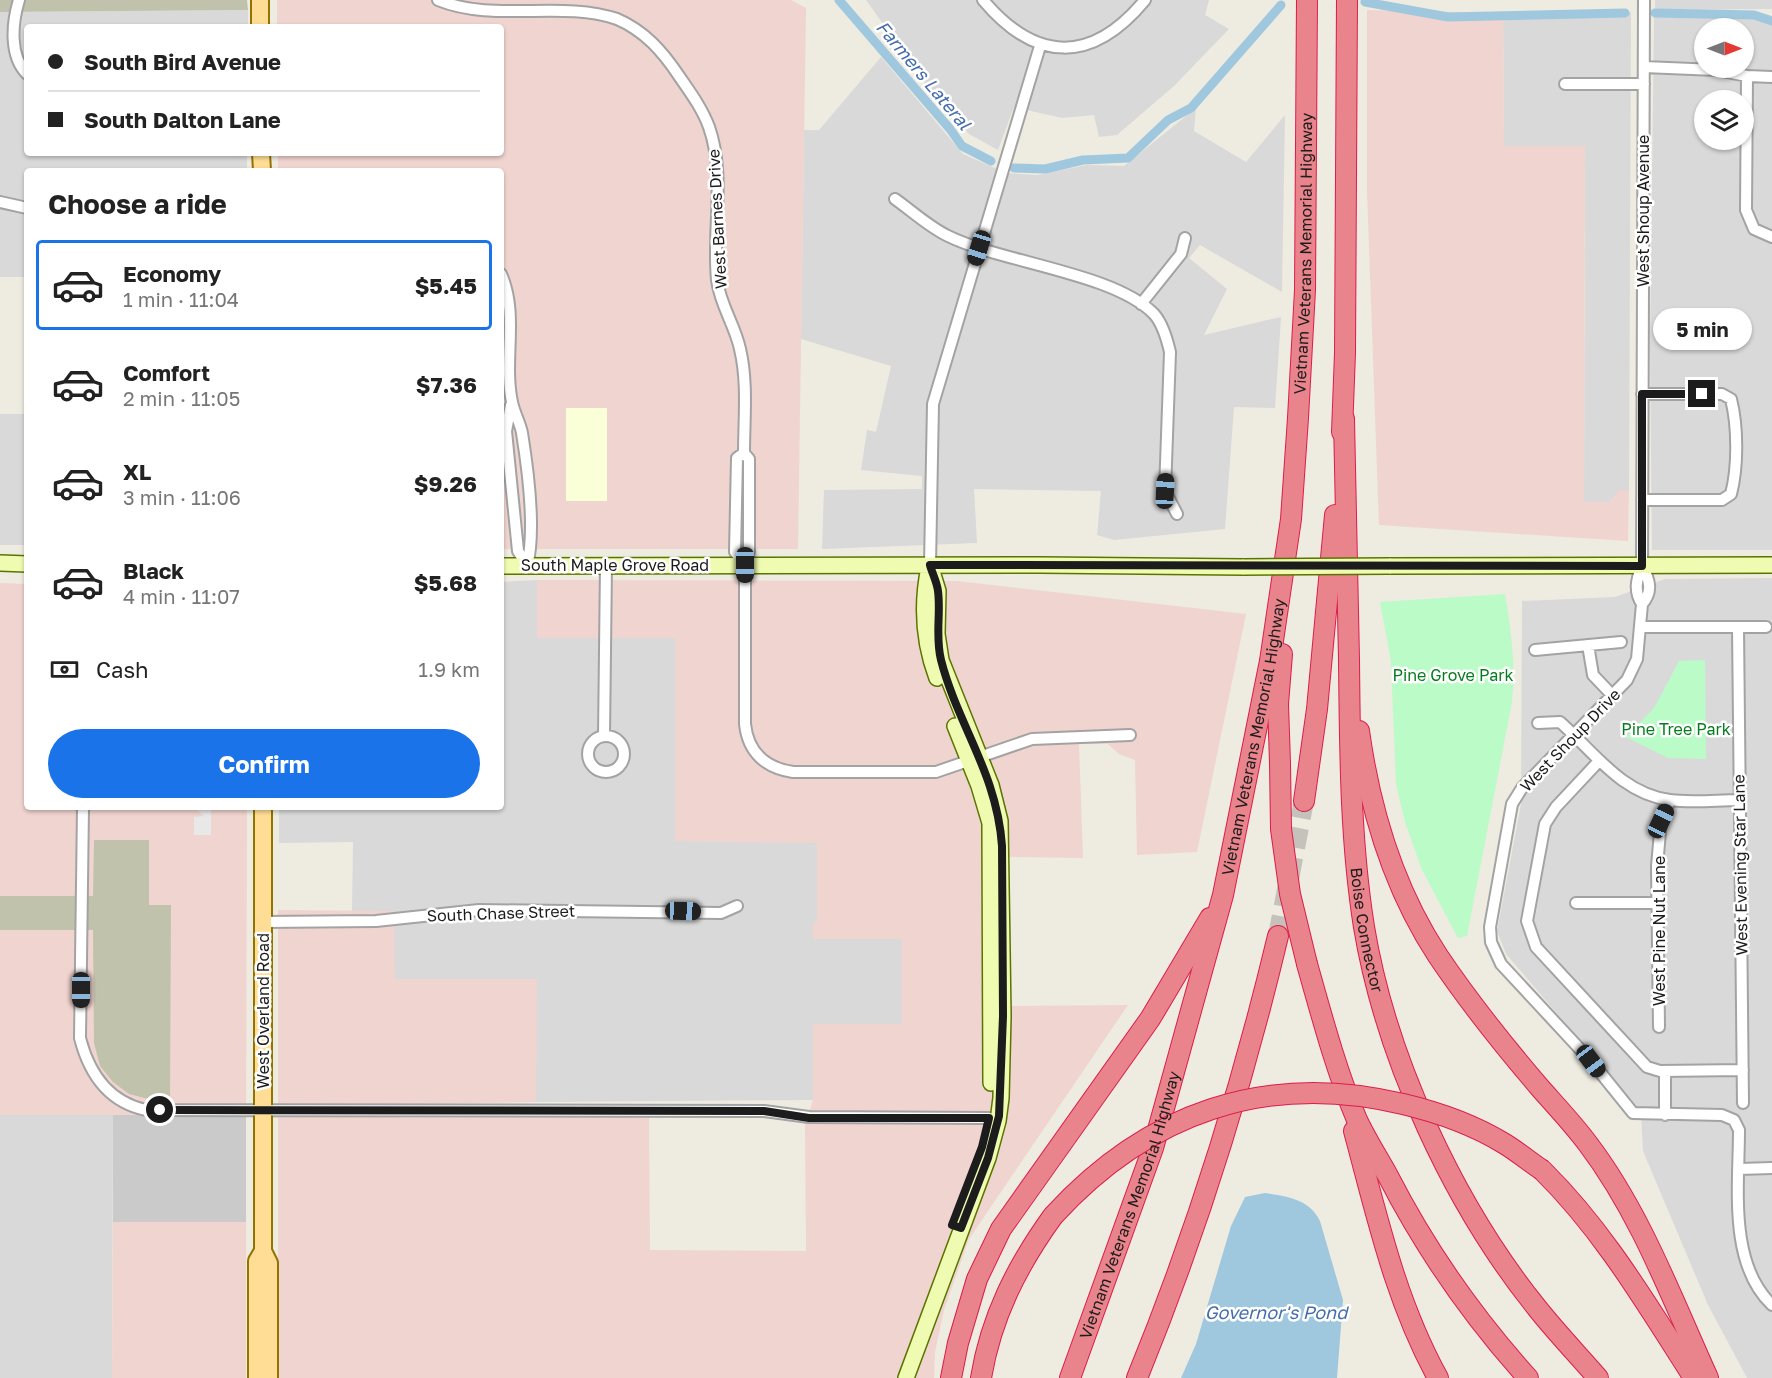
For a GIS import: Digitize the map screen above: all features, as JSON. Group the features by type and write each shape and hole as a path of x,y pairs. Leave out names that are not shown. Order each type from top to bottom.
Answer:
{"highway":[{"name":"Vietnam Veterans Memorial Highway","path":"1070,1378 1153,1149 1223,895 1270,661 1291,519 1305,290 1308,0"},
{"path":"1304,801 1317,709 1344,418 1347,0"},
{"name":"Boise Connector","path":"1344,418 1349,774 1365,929 1379,992 1421,1113 1481,1228 1537,1308 1598,1378"},
{"path":"1291,519 1278,704 1284,851 1290,894 1307,964 1395,1280 1416,1338 1438,1378"},
{"path":"1348,658 1366,780 1385,846 1406,900 1438,956 1539,1087 1588,1144 1612,1179 1641,1230 1708,1378"},
{"path":"951,1378 958,1343 977,1279 1000,1229 1150,1020 1223,895"},
{"path":"1137,1378 1176,1279 1218,1160 1253,1040 1278,936"},
{"path":"1338,1070 1358,1122 1423,1240 1492,1339 1528,1378"},
{"path":"981,1378 985,1356 1007,1288 1026,1253 1053,1216 1100,1169 1144,1139 1211,1110 1250,1099 1293,1092 1335,1092 1377,1098 1426,1110 1504,1143 1542,1170 1576,1203 1612,1250 1694,1378"}],"main road":[{"path":"260,0 260,24"},
{"name":"West Overland Road","path":"257,1378 257,1262 262,1251 263,810"},
{"name":"West Overland Road","path":"262,1251 269,1263 269,1378"}],"street":[{"path":"19,0 15,14 15,52 19,65 24,71"},
{"name":"West Barnes Drive","path":"438,0 474,8 568,9 600,13 641,33 672,65 702,112 713,142 717,167 718,282 737,338 743,364 744,453 737,458 735,552 745,565"},
{"path":"983,0 1000,20 1040,46 1066,48 1090,44 1117,28 1144,0"},
{"name":"West Shoup Avenue","path":"1642,604 1637,597 1636,579 1642,566 1644,0"},
{"path":"956,1226 995,1135 1001,1098 1002,846 997,805 974,759 926,648 924,591 930,565 933,404 1040,46"},
{"path":"1644,67 1694,69"},
{"path":"1754,76 1772,77"},
{"path":"1747,78 1746,210 1754,229 1772,237"},
{"path":"1565,84 1644,84"},
{"path":"895,199 946,236 1112,288 1142,304 1155,316 1165,332 1170,352 1165,491 1177,514"},
{"path":"0,202 24,207"},
{"path":"1142,304 1181,254 1185,238"},
{"path":"504,285 510,308 512,403 522,431 528,496 531,549 527,566"},
{"path":"1642,394 1722,394 1731,399 1734,411 1734,481 1731,494 1722,500 1642,500"},
{"path":"0,563 24,564"},
{"path":"604,736 606,565"},
{"path":"745,565 745,724 750,745 763,761 772,767 793,772 936,772 1016,743 1042,738 1130,735"},
{"name":"South Maple Grove Road","path":"504,566 1772,566"},
{"name":"West Shoup Drive","path":"1642,604 1637,659 1627,680 1576,736 1522,788 1512,804 1490,927 1491,942 1502,964 1591,1061 1633,1113 1665,1115"},
{"path":"1641,627 1766,627"},
{"name":"West Evening Star Lane","path":"1738,627 1743,1103"},
{"path":"1535,650 1621,642"},
{"path":"1588,645 1593,675 1613,696"},
{"path":"1538,723 1560,722 1599,761 1633,788 1670,800 1739,800"},
{"path":"906,1378 982,1147 992,1098 991,834 974,759"},
{"path":"1599,761 1556,807 1545,824 1527,921 1536,947 1647,1068 1665,1071 1743,1070"},
{"name":"West Pine Nut Lane","path":"1659,1028 1658,903 1661,821 1670,800"},
{"path":"83,810 80,1038 89,1067 101,1084 129,1106 146,1110 262,1112 764,1111 809,1118 989,1118"},
{"path":"1576,903 1658,903"},
{"name":"South Chase Street","path":"263,922 376,921 479,910 721,913 737,906"},
{"path":"1665,1071 1665,1115 1722,1115 1734,1120 1739,1130 1741,1251 1752,1280 1771,1304"},
{"path":"1739,1169 1772,1168"},
{"path":"896,1378 915,1345"}],"shaded area":[{"path":"0,0 247,0 248,10 0,12"},
{"path":"277,0 791,0 806,8 798,549 504,549 504,168 278,168 278,156 504,156 504,24 277,24"},
{"path":"866,0 1209,0 1205,15 1229,29 1174,86 1117,135 1099,137 1094,115 1062,118 1014,107 998,150 969,134 933,94"},
{"path":"1655,0 1772,0 1772,9 1655,10"},
{"path":"248,10 248,24 24,24 24,156 247,156 247,168 24,168 24,277 0,277 0,12"},
{"path":"1367,10 1503,13 1504,146 1585,146 1584,502 1610,502 1619,490 1629,491 1628,541 1379,525 1367,191"},
{"path":"1631,12 1629,491 1619,491 1610,502 1584,502 1585,146 1504,146 1503,13"},
{"path":"1654,17 1756,18 1772,23 1772,550 1652,550 1650,343"},
{"path":"881,57 963,154 1006,173 1037,175 1087,165 1124,166 1196,108 1194,131 1246,162 1285,115 1282,292 1200,245 1189,258 1227,289 1204,335 1281,317 1275,408 1234,407 1225,529 1114,540 1097,535 1101,491 974,489 977,543 822,549 824,490 922,489 922,476 861,470 867,430 876,432 891,366 801,339 804,130 819,130"},
{"path":"566,408 607,408 607,501 566,501"},
{"path":"0,414 24,414 24,545 0,545"},
{"path":"1772,578 1772,1378 1747,1378 1708,1305 1643,1151 1641,1115 1672,1114 1672,1107 1637,1107 1506,954 1497,931 1521,804 1522,601 1615,597 1665,579"},
{"path":"537,580 537,638 675,638 676,841 817,842 817,923 814,923 902,939 902,1024 813,1024 813,1100 536,1102 536,979 394,979 394,912 352,911 353,842 279,843 279,810 504,810 504,582"},
{"path":"537,580 957,581 1246,614 1197,852 1137,855 1135,760 1119,754 1108,744 1079,744 1083,858 1009,857 1008,1006 1128,1005 969,1239 944,1310 935,1352 934,1378 278,1378 278,910 394,911 395,979 537,979 536,1102 399,1104 399,1118 649,1116 650,1250 806,1251 805,1125 813,1100 813,1024 902,1024 902,939 813,939 813,923 817,922 817,843 675,841 675,638 537,638"},
{"path":"0,583 24,584 24,810 247,810 246,1115 0,1115"},
{"path":"197,810 211,810 211,835 194,835 194,817 204,816"},
{"path":"94,840 149,840 149,905 171,905 170,1100 152,1100 129,1094 113,1082 100,1066 94,1043 93,930 0,930 0,896 93,896"},
{"path":"0,1115 113,1115 112,1378 0,1378"},
{"path":"113,1115 246,1115 246,1222 113,1222"},
{"path":"113,1222 246,1222 246,1378 112,1378"}],"green space":[{"name":"Pine Grove Park","path":"1505,594 1512,648 1512,702 1467,936 1458,938 1422,870 1405,822 1396,784 1391,662 1380,602"},
{"name":"Pine Tree Park","path":"1705,660 1706,759 1668,758 1626,737 1654,708 1679,661"}],"water":[{"name":"Governor's Pond","path":"1265,1193 1297,1200 1310,1208 1320,1221 1343,1300 1337,1378 1181,1378 1196,1344 1231,1226 1245,1197"}],"waterway":[{"name":"Farmers Lateral","path":"839,0 962,146 991,161"},
{"name":"Farmers Lateral","path":"1365,2 1448,17 1625,13"},
{"name":"Farmers Lateral","path":"1014,168 1045,169 1083,160 1128,158 1168,120 1191,108 1281,5"},
{"name":"Farmers Lateral","path":"1655,13 1754,15 1772,21"}],"tunnel":[{"path":"1278,936 1304,801"}],"route":[{"path":"160,1110 262,1112 764,1111 809,1118 989,1118 982,1147 952,1225 961,1228 988,1158 995,1135 1001,1098 1002,846 1000,821 991,785 941,660 937,634 938,591 930,565 1642,566 1642,394 1702,394"}]}
